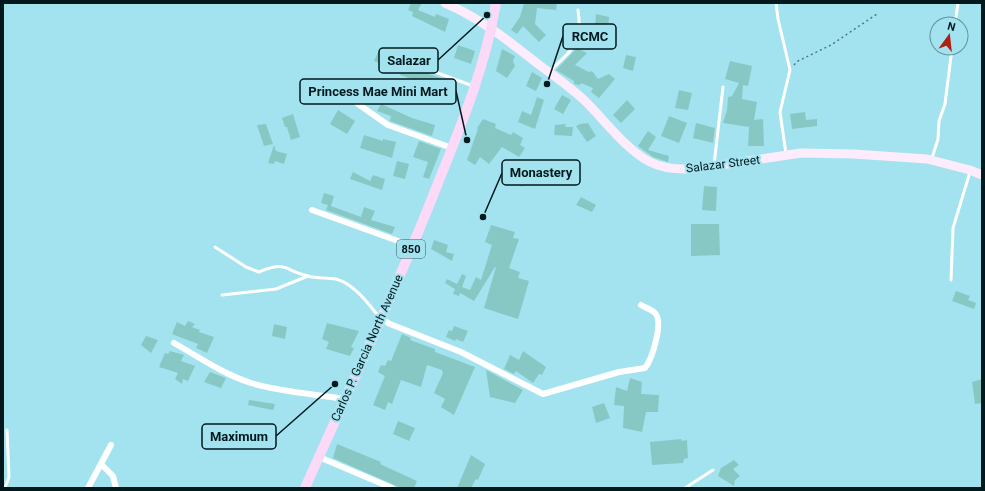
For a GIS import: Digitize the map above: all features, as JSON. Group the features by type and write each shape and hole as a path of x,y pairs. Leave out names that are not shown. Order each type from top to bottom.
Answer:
{"main road":[{"name":"Carlos P. Garcia North Avenue","path":"305,488 412,246 452,148 474,87 492,28 496,3"}],"street":[{"name":"Salazar Street","path":"445,3 492,28 582,98 637,153 652,162 685,170 801,153 854,154 931,160 970,170 982,175"},
{"path":"358,104 388,125 452,148"},
{"path":"312,210 412,246"},
{"path":"380,318 390,324 461,352 543,394 620,372 645,368 650,361 655,344 659,320 656,314 641,305"},
{"path":"174,343 226,373 250,383 345,399"},
{"path":"88,488 111,445"},
{"path":"319,457 392,488"},
{"path":"101,464 113,476 116,488"}],"lane":[{"path":"776,3 778,20 790,70 780,112 786,155"},
{"path":"956,16 958,3"},
{"path":"549,72 576,46 581,28 578,10"},
{"path":"931,160 938,139 939,121 945,104 951,56"},
{"path":"427,69 474,87"},
{"path":"714,166 723,87"},
{"path":"952,280 953,228 970,170"},
{"path":"215,247 246,266 259,272 269,268 284,266 308,276 337,279 356,291 380,318"},
{"path":"222,295 276,288 308,276"},
{"path":"5,488 9,477 7,430"},
{"path":"685,488 713,470"}],"path":[{"path":"790,70 798,61 831,45 877,14"}],"building":[{"path":"411,3 422,3 418,10 435,17 436,14 449,19 445,32 412,16 413,12 408,10"},
{"path":"524,3 557,3 556,10 537,8 535,24 546,35 539,42 523,26 517,34 511,30 520,17"},
{"path":"596,14 609,17 608,31 595,28"},
{"path":"458,45 475,51 471,64 454,58"},
{"path":"577,48 587,53 575,65 589,72 592,71 598,79 609,74 615,79 599,98 591,92 593,88 581,83 580,85 574,84 574,81 556,70"},
{"path":"502,49 515,56 513,61 515,66 507,78 496,71"},
{"path":"379,50 394,56 390,67 374,61"},
{"path":"626,55 636,57 633,71 623,68"},
{"path":"406,59 422,65 420,71 441,78 438,88 400,75"},
{"path":"730,61 752,66 748,86 743,85 742,99 757,102 754,120 763,119 764,146 748,146 749,127 723,123 727,110 728,97 732,96 739,83 725,79"},
{"path":"532,72 542,78 536,91 526,86"},
{"path":"679,90 692,93 688,110 675,108"},
{"path":"562,95 571,100 563,114 554,109"},
{"path":"537,97 544,100 535,129 518,122 522,111 531,115"},
{"path":"627,100 635,109 621,123 613,115"},
{"path":"381,104 412,118 435,125 432,136 390,121 391,116 377,111"},
{"path":"338,110 355,121 347,134 330,124"},
{"path":"805,112 806,120 817,119 817,126 792,129 790,114"},
{"path":"293,114 300,137 291,140 287,127 285,127 282,118"},
{"path":"669,116 687,123 679,143 661,136"},
{"path":"483,119 496,124 495,128 511,135 513,132 523,138 520,145 525,148 519,157 502,147 489,164 480,157 475,165 467,160 478,129 477,128"},
{"path":"588,123 596,136 587,142 576,126"},
{"path":"696,123 715,128 713,143 693,138"},
{"path":"266,124 273,144 264,146 257,125"},
{"path":"566,124 565,127 573,127 572,136 554,135 555,125"},
{"path":"648,131 656,137 648,150 669,156 668,162 653,157 638,146"},
{"path":"364,135 383,141 383,139 396,142 392,158 360,148"},
{"path":"419,141 441,149 429,179 423,177 428,162 413,157"},
{"path":"274,145 276,151 287,154 284,164 275,161 274,164 268,163"},
{"path":"397,161 409,164 405,179 393,176"},
{"path":"515,164 530,174 522,187 508,178"},
{"path":"353,172 370,181 373,175 385,179 382,190 350,179"},
{"path":"704,186 717,187 716,211 702,210"},
{"path":"324,193 334,196 331,206 321,203"},
{"path":"581,197 596,205 592,212 576,205"},
{"path":"328,205 361,217 364,207 375,211 371,220 395,227 392,234 326,210"},
{"path":"691,224 719,224 720,255 691,256"},
{"path":"491,225 515,232 513,238 519,239 509,268 520,272 518,278 529,281 518,319 484,308 496,267 474,301 460,293 459,296 453,294 455,289 445,283 447,279 457,284 462,274 466,276 462,287 470,290 476,277 481,280 492,245 485,242"},
{"path":"434,240 448,245 446,252 454,254 452,261 431,249"},
{"path":"956,291 970,296 968,300 976,303 974,309 952,301"},
{"path":"188,321 195,324 192,327 200,330 199,332 214,337 207,353 196,348 198,344 172,334 177,322 185,326"},
{"path":"327,323 359,331 351,347 354,348 350,356 326,349 329,342 322,339"},
{"path":"274,324 287,327 285,339 272,336"},
{"path":"454,326 468,331 463,342 456,339 455,341 446,337 449,330 452,331"},
{"path":"402,334 411,338 410,340 435,349 435,352 475,367 454,415 441,407 445,399 434,393 443,373 442,370 427,365 421,387 401,380 392,404 388,402 385,410 373,405 385,376 378,372 381,365 385,366 388,360 391,361"},
{"path":"146,336 158,340 151,353 141,345"},
{"path":"170,351 184,355 181,361 195,366 188,381 183,379 182,384 175,379 178,373 159,367 165,353 168,354"},
{"path":"523,351 546,367 542,375 539,374 533,383 516,371 514,374 504,369 510,355 519,360"},
{"path":"486,370 523,390 515,403 490,397"},
{"path":"210,372 226,378 221,388 204,382"},
{"path":"630,378 642,382 641,394 659,395 658,412 646,412 642,432 623,428 624,406 614,405 616,387 627,391"},
{"path":"982,379 982,403 975,404 972,382"},
{"path":"249,400 275,404 273,410 248,405"},
{"path":"604,403 610,418 596,423 592,407"},
{"path":"398,421 415,428 409,441 393,434"},
{"path":"681,439 682,441 687,440 688,458 684,459 683,463 652,465 650,442"},
{"path":"337,444 381,462 380,464 417,481 414,488 401,488 333,458"},
{"path":"471,455 485,464 478,480 476,479 471,488 457,488"},
{"path":"734,460 739,465 733,469 740,476 735,480 734,486 718,476 721,468"}],"place":[{"name":"Salazar","path":"487,15"},
{"name":"RCMC","path":"547,84"},
{"name":"Princess Mae Mini Mart","path":"467,140"},
{"name":"Monastery","path":"483,217"},
{"name":"Maximum","path":"335,384"}]}
